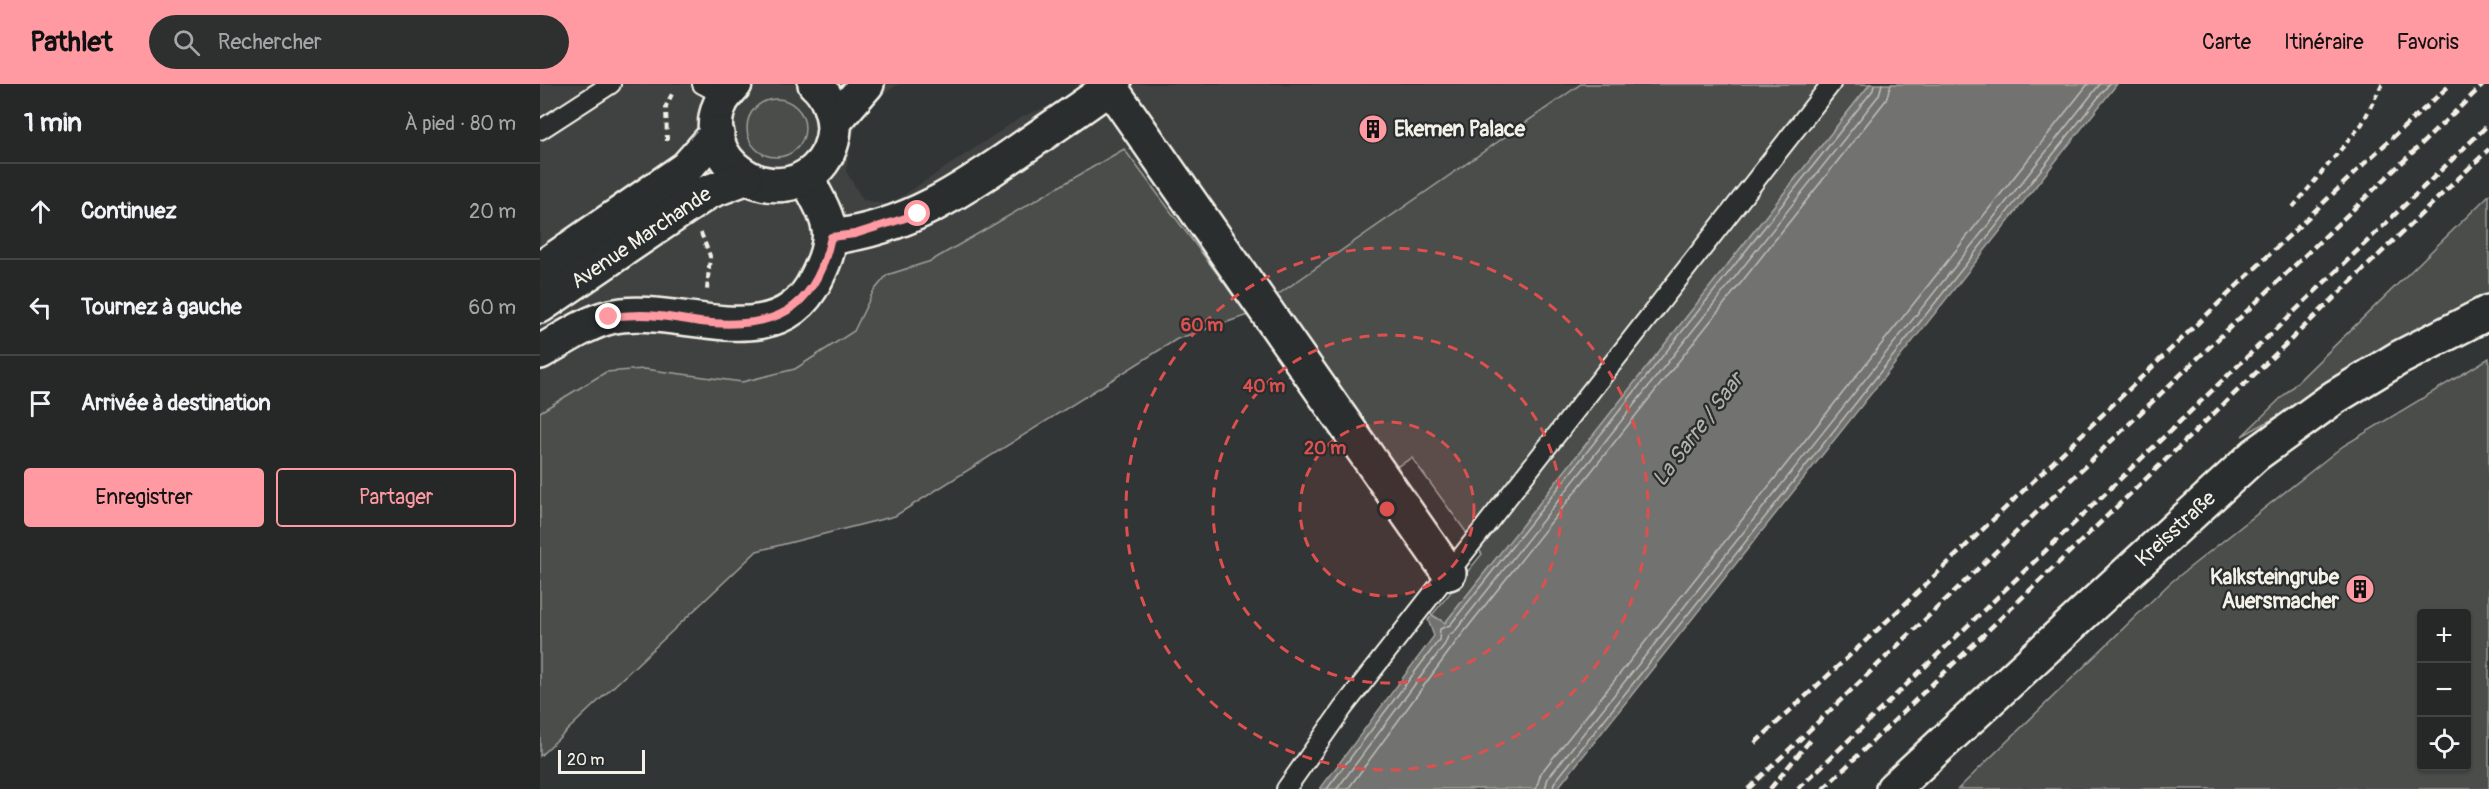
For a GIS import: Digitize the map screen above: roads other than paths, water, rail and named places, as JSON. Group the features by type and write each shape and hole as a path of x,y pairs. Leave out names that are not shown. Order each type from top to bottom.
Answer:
{"main road":[{"path":"721,88 717,133 725,159 745,178 760,184 776,186 806,177 820,165 829,152 834,122 828,102 815,84"},
{"path":"834,122 867,84"},
{"path":"831,237 855,234 918,214 967,187 1112,85 1449,573"},
{"name":"Avenue Marchande","path":"540,268 686,168 717,133"},
{"path":"540,352 609,317 642,315 704,322 750,323 779,317 810,292 826,259 831,237 825,213 806,177"},
{"name":"Avenue Marchande","path":"540,306 708,192 745,178"},
{"name":"Kreisstraße","path":"1893,789 2255,455 2335,397 2399,358 2489,312"}],"lane":[{"path":"540,130 611,84"},
{"path":"1286,789 1343,708 1831,84"}],"water":[{"name":"La Sarre / Saar","path":"1870,84 2117,84 1557,789 1320,789 1434,636 1428,620 1432,615 1445,623"}],"railway":[{"path":"1755,743 1901,608 2368,160 2451,84"},
{"path":"1748,789 2484,84"},
{"path":"1798,789 2489,124"},
{"path":"1823,789 2489,149"},
{"path":"1770,789 1812,738"}],"place":[{"name":"Ekemen Palace","path":"1373,129"},
{"name":"Kalksteingrube Auersmacher","path":"2360,589"}]}
